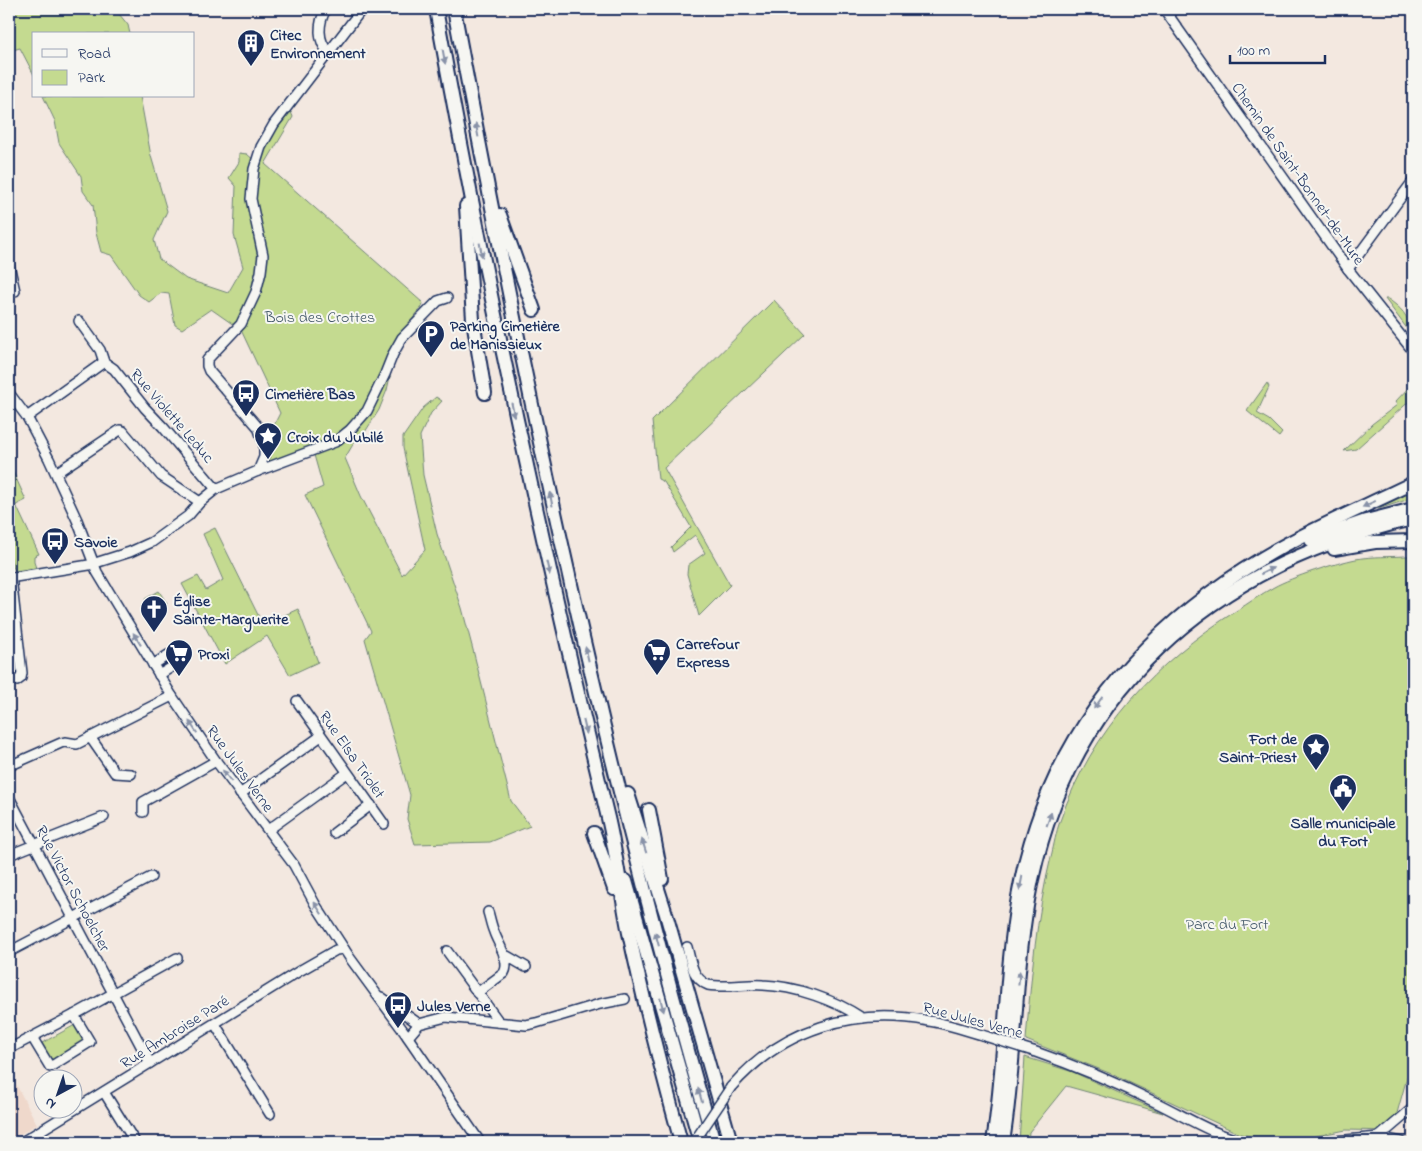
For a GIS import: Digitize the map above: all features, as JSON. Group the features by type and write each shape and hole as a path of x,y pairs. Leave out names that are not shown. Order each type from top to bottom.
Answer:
{"highway":[{"path":"436,9 462,151 532,493 571,666 609,823 700,1142"},
{"path":"454,9 534,423 598,702 648,908 714,1142"},
{"path":"462,151 473,320 486,394"},
{"path":"486,178 534,310"},
{"path":"993,1142 1001,1078 1013,933 1023,872 1042,810 1064,760 1088,718 1106,692 1137,657 1176,620 1221,586 1284,546 1413,483"},
{"path":"1221,586 1273,556 1311,540 1366,521 1413,509"},
{"path":"1004,1142 1024,930 1033,874 1052,812 1065,780 1086,740 1114,699 1153,654 1184,626 1237,587 1302,555 1343,539 1413,519"},
{"path":"1302,555 1375,542 1413,541"},
{"path":"598,702 681,945"},
{"path":"649,810 731,1142"},
{"path":"609,823 629,932 658,1057 681,1142"},
{"path":"594,833 629,932"},
{"path":"985,1142 1006,1015"},
{"path":"1010,1142 1012,1062"}],"street":[{"path":"326,9 320,31 323,46 329,53"},
{"path":"258,471 264,456 264,444 258,427 209,371 207,360 240,324 256,292 263,255 251,199 254,168 259,153 274,124 362,9"},
{"name":"Chemin de Saint-Bonnet-de-Mure","path":"1164,9 1348,269 1413,351"},
{"path":"1348,269 1413,182"},
{"path":"9,265 15,290"},
{"path":"9,677 17,681 21,678 22,673 10,578 94,564 130,552 152,542 188,516 200,502 216,489 335,442 350,430 367,411 402,338 438,301 447,298"},
{"name":"Rue Violette Leduc","path":"79,321 100,350 104,362 114,368 145,408 216,489"},
{"path":"27,417 104,362"},
{"name":"Rue Jules Verne","path":"9,393 27,417 56,474 77,520 98,575 172,696 216,761 294,864 315,904 344,949 408,1037 480,1142"},
{"path":"56,474 120,430 123,431 162,476 200,502"},
{"path":"153,665 168,656 175,665 159,675"},
{"path":"9,766 60,743 77,744 172,696"},
{"name":"Rue Elsa Triolet","path":"297,701 384,824"},
{"path":"240,794 321,736"},
{"path":"90,738 115,773 131,774"},
{"path":"143,812 143,802 216,761"},
{"path":"268,830 347,773"},
{"name":"Rue Victor Schoelcher","path":"9,797 150,1063"},
{"path":"334,833 371,806"},
{"path":"9,855 104,817"},
{"path":"9,952 151,878"},
{"path":"477,993 504,973 506,968 504,956 488,912"},
{"path":"681,945 697,978 704,983 715,986 760,985 789,988 849,1010 862,1018"},
{"name":"Rue Ambroise Paré","path":"22,1142 315,962 336,950 344,949"},
{"path":"447,951 498,1022"},
{"path":"504,956 526,966"},
{"path":"9,1049 177,958"},
{"path":"378,996 385,998 420,1024"},
{"path":"408,1037 420,1024 446,1017 526,1025 600,1004 625,999"},
{"path":"32,1037 50,1067 90,1042 74,1015"},
{"name":"Rue Jules Verne","path":"694,1142 731,1087 755,1063 786,1041 816,1029 862,1018 896,1018 927,1020 952,1026 1033,1051 1078,1067 1124,1087 1197,1124 1227,1137 1245,1142"},
{"path":"215,1024 270,1114"},
{"path":"104,1092 135,1142"},
{"path":"1379,1137 1413,1108"},
{"path":"1324,1142 1379,1137 1402,1142"}],"shaded area":[{"path":"9,1071 32,1115 32,1118 37,1124 9,1141"}],"green space":[{"path":"9,9 115,9 128,25 130,32 32,32 32,71 20,48 9,51"},
{"name":"Bois des Crottes","path":"44,98 140,98 151,156 167,211 154,240 159,259 186,279 228,293 243,267 234,235 236,186 229,178 239,162 239,153 247,154 257,163 272,134 291,112 293,117 265,164 423,303 422,307 394,342 401,350 392,368 387,390 379,410 365,432 355,441 345,458 361,496 402,575 425,550 403,448 403,437 423,408 436,397 442,401 431,413 420,436 423,475 437,534 462,608 511,801 530,826 490,842 415,844 407,819 410,795 365,639 371,631 305,495 323,487 314,455 267,472 268,437 280,413 241,330 211,309 182,329 175,325 169,294 161,293 149,302 139,295 111,255 101,252 96,233 93,205 83,191 81,176 59,143 55,121"},
{"path":"1385,299 1388,299 1403,312 1410,326 1411,334"},
{"path":"774,300 805,334 664,468 730,585 699,616 687,574 688,565 705,553 695,535 673,552 671,547 691,527 664,482 658,479 652,421"},
{"path":"1267,383 1269,387 1257,413 1269,420 1282,433 1279,437 1247,411"},
{"path":"1413,383 1413,398 1356,449 1344,451 1372,424 1397,405 1395,402"},
{"path":"9,463 26,500 16,505 39,554 34,556 36,568 15,571 12,561 8,534"},
{"path":"1413,488 1413,498 1378,509 1376,506"},
{"path":"215,528 263,625 298,609 318,662 290,675 267,636 225,664 182,584 198,576 206,590 223,580 203,534"},
{"name":"Parc du Fort","path":"1413,556 1413,1056 1392,1131 1346,1130 1306,1138 1278,1140 1240,1134 1109,1073 1026,1040 1038,925 1057,830 1073,788 1090,757 1130,701 1179,652 1236,611 1282,583 1326,567 1356,559"},
{"path":"159,591 167,604 153,612 145,599"},
{"path":"75,1025 84,1041 51,1061 42,1043"},
{"path":"1025,1057 1073,1072 1163,1113 1066,1086 1029,1132 1028,1142 1019,1142"}],"place":[{"name":"Citec Environnement","path":"251,67"},
{"name":"Parking Cimetière de Manissieux","path":"431,358"},
{"name":"Cimetière Bas","path":"246,417"},
{"name":"Croix du Jubilé","path":"268,460"},
{"name":"Savoie","path":"55,565"},
{"name":"Église Sainte-Marguerite","path":"154,633"},
{"name":"Carrefour Express","path":"657,676"},
{"name":"Proxi","path":"179,677"},
{"name":"Fort de Saint-Priest","path":"1316,771"},
{"name":"Salle municipale du Fort","path":"1343,812"},
{"name":"Jules Verne","path":"398,1029"}]}
